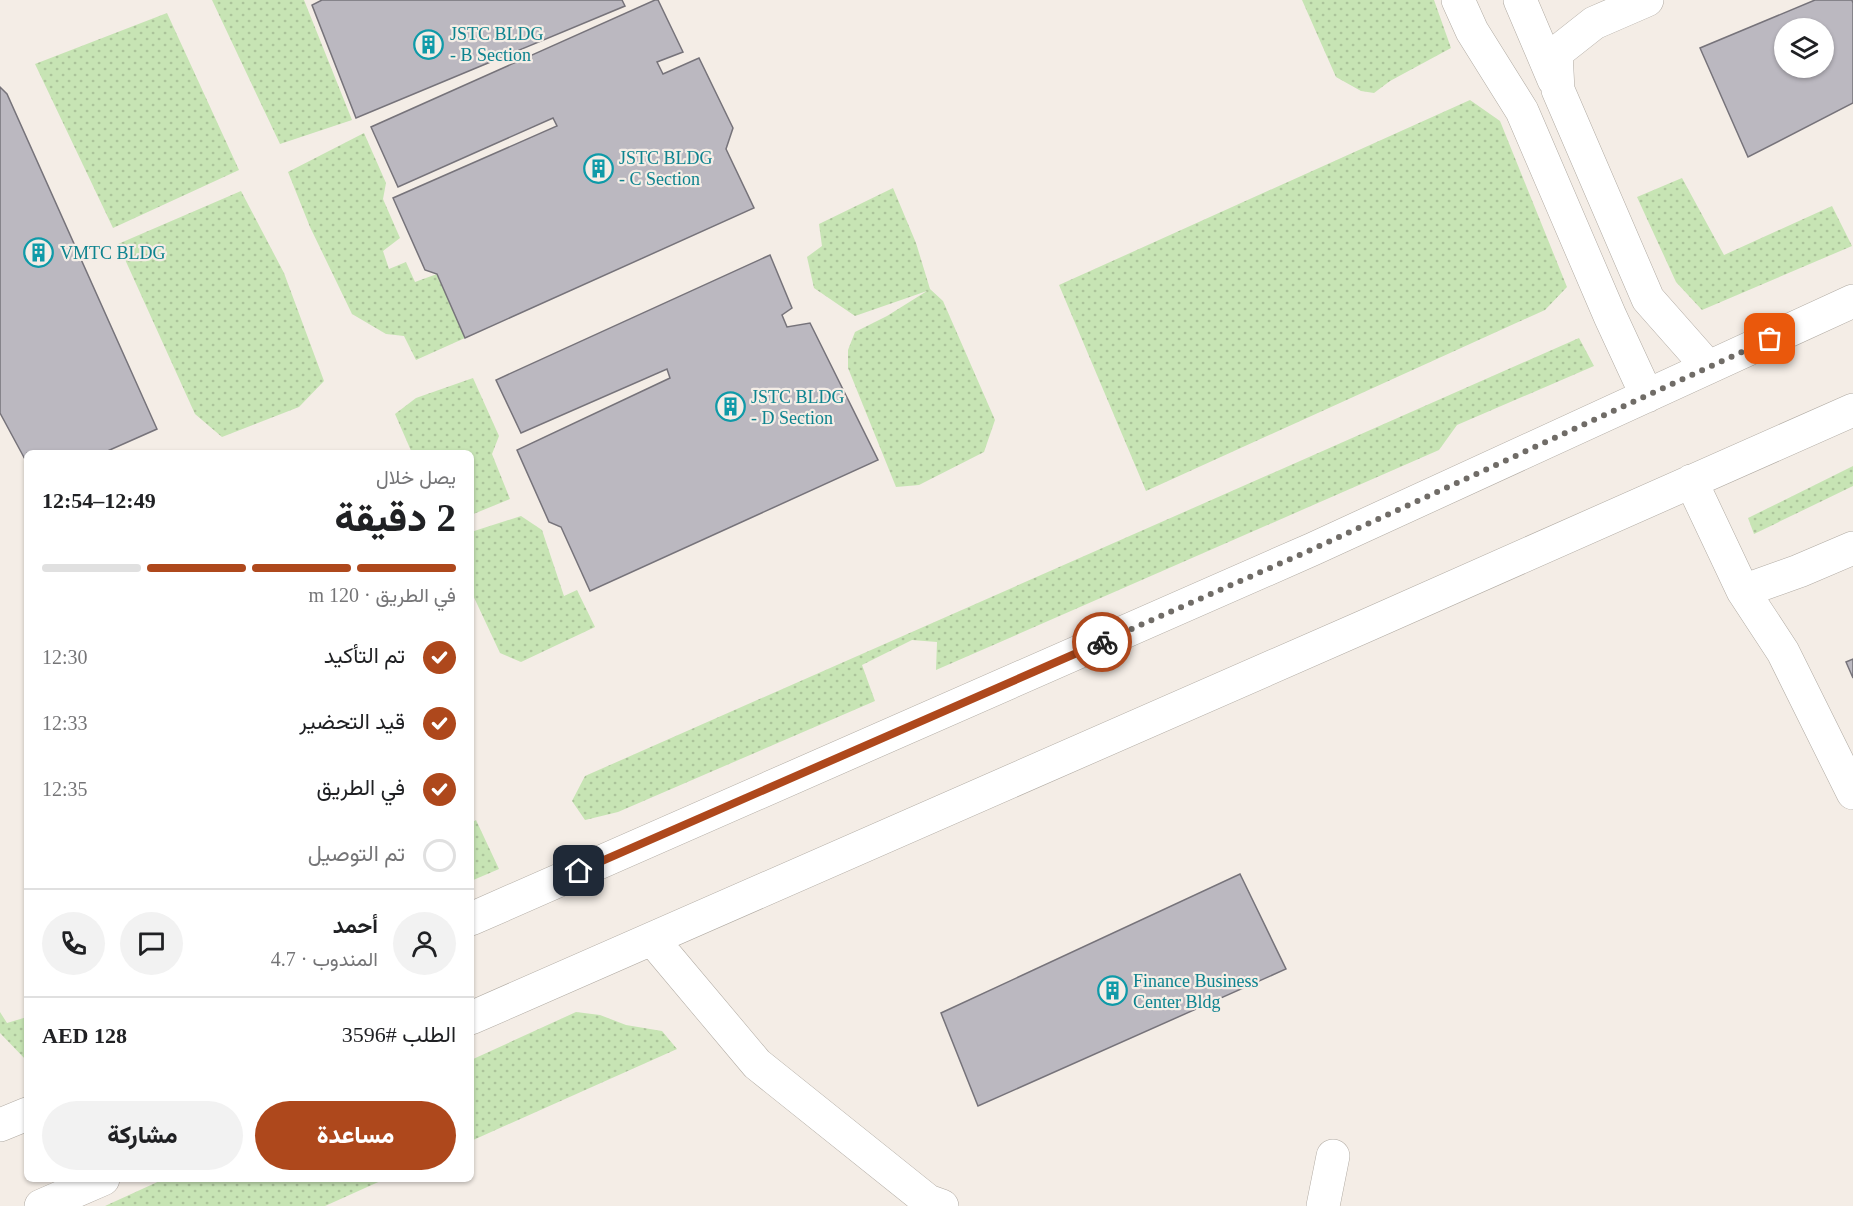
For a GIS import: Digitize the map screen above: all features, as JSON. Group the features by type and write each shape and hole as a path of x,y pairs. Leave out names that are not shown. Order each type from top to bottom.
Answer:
{"street":[{"path":"1458,0 1472,31 1522,111 1647,396"},
{"path":"1520,0 1648,299 1708,367"},
{"path":"1558,90 1556,53 1594,23 1647,0"},
{"path":"474,918 1313,549 1853,301"},
{"path":"474,1017 1853,410"},
{"path":"1691,482 1743,591 1783,652 1853,792"},
{"path":"1743,591 1853,548"},
{"path":"652,939 757,1064 928,1201 942,1206"},
{"path":"0,1125 24,1114"},
{"path":"1323,1206 1333,1156"},
{"path":"41,1206 96,1182"}],"green space":[{"path":"212,0 304,0 352,120 280,144"},
{"path":"1302,0 1434,0 1451,48 1390,81 1374,93 1361,91 1336,77"},
{"path":"167,13 239,170 113,228 35,64"},
{"path":"1470,100 1500,121 1567,287 1545,310 1146,491 1059,285"},
{"path":"364,133 386,183 383,199 400,238 383,251 389,269 406,262 415,282 437,274 465,338 416,360 404,336 386,334 352,314 310,227 288,172"},
{"path":"1682,178 1724,255 1832,206 1852,246 1702,310 1676,282 1637,197"},
{"path":"893,188 916,243 930,289 943,301 995,420 984,452 919,485 896,487 848,368 848,350 855,332 887,316 927,291 855,316 814,288 807,257 822,246 819,224"},
{"path":"241,191 284,273 324,381 299,407 222,437 195,414 118,244"},
{"path":"1579,338 1594,366 1457,425 1439,450 936,670 937,642 912,640 862,665 875,701 618,812 585,820 572,801 585,776"},
{"path":"473,378 499,436 492,454 510,499 474,514 474,450 411,450 395,414 416,398"},
{"path":"1853,466 1853,486 1754,534 1748,518"},
{"path":"521,516 542,530 564,596 577,590 595,627 521,662 500,653 474,597 474,531"},
{"path":"476,820 499,869 474,880 474,821"},
{"path":"0,1012 7,1023 24,1018 24,1058 0,1033"},
{"path":"576,1012 600,1015 626,1025 662,1031 677,1049 474,1140 474,1059"},
{"path":"157,1182 378,1182 325,1206 105,1206"}],"building":[{"name":"JSTC BLDG - B Section","path":"322,0 622,0 625,6 356,118 312,5"},
{"name":"JSTC BLDG - C Section","path":"658,0 683,52 657,62 663,74 699,58 733,128 726,149 754,208 465,338 437,274 425,270 393,198 557,126 553,118 398,187 371,127"},
{"path":"1815,0 1852,0 1853,103 1748,157 1700,48"},
{"name":"VMTC BLDG","path":"0,87 7,94 157,429 110,450 24,450 24,457 0,413"},
{"name":"JSTC BLDG - D Section","path":"770,255 792,308 782,315 787,327 810,323 878,460 590,591 561,527 549,522 517,450 670,378 667,369 521,433 496,380"},
{"path":"1853,659 1853,678 1846,662"},
{"name":"Finance Business Center Bldg","path":"1240,874 1286,969 978,1106 941,1013"}],"way so far":[{"path":"1102,642 1313,549 1770,339"}],"place":[{"name":"JSTC BLDG - B Section","path":"429,44"},
{"name":"JSTC BLDG - C Section","path":"598,168"},
{"name":"VMTC BLDG","path":"39,253"},
{"name":"JSTC BLDG - D Section","path":"730,407"},
{"name":"Finance Business Center Bldg","path":"1112,991"}],"route":[{"path":"579,871 1102,642"}]}
